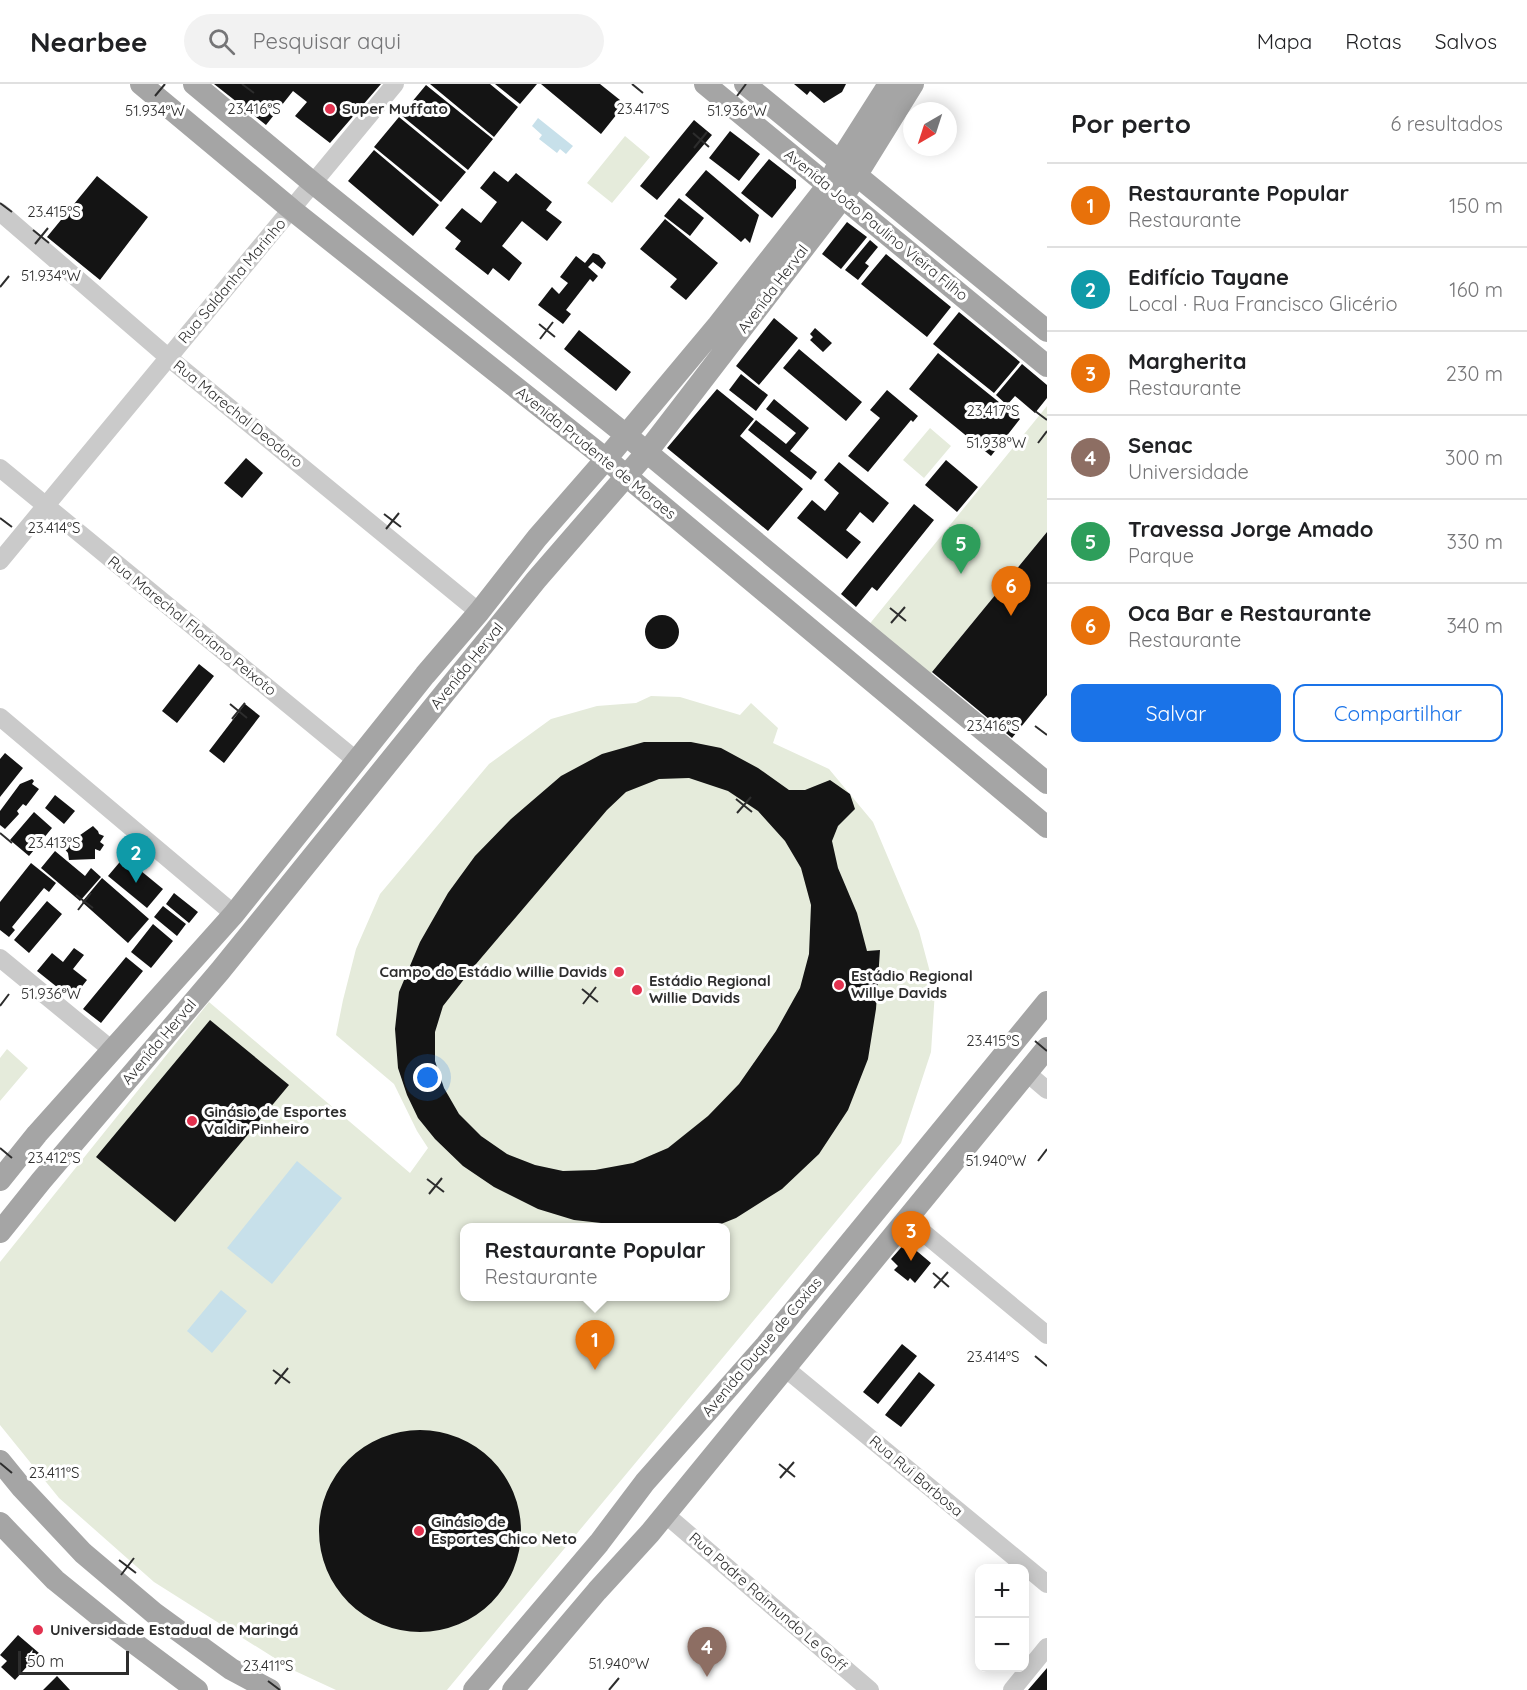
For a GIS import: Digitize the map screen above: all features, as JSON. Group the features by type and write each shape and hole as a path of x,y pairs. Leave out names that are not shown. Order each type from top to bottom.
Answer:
{"main road":[{"name":"Avenida Prudente de Moraes","path":"141,84 291,209 606,459 1047,827"},
{"name":"Avenida Prudente de Moraes","path":"194,84 626,435 1047,783"},
{"name":"Avenida João Paulino Vieira Filho","path":"705,84 1047,366"},
{"name":"Avenida João Paulino Vieira Filho","path":"745,84 1047,331"},
{"name":"Avenida Herval","path":"0,1232 220,971 536,580 646,452 748,322 849,168 889,84"},
{"name":"Avenida Herval","path":"849,168 913,84"},
{"name":"Avenida Herval","path":"0,1180 37,1134 234,914 537,538 835,191"},
{"path":"718,325 748,322"},
{"path":"536,580 537,538"},
{"path":"425,675 470,663"},
{"path":"333,790 338,825"},
{"name":"Avenida Duque de Caxias","path":"474,1690 599,1543 645,1482 766,1345 1047,1002"},
{"name":"Avenida Duque de Caxias","path":"513,1690 650,1533 1047,1048"},
{"path":"37,1134 41,1181"},
{"path":"0,1461 83,1553 154,1613 231,1669 270,1690"},
{"path":"645,1482 643,1505 650,1533"},
{"path":"0,1523 55,1580 197,1690"},
{"path":"552,1600 562,1596 597,1591"}],"street":[{"name":"Rua Saldanha Marinho","path":"0,561 395,84"},
{"name":"Rua Marechal Deodoro","path":"0,212 169,358 479,612"},
{"name":"Rua Marechal Floriano Peixoto","path":"0,468 357,761"},
{"path":"0,717 234,914"},
{"path":"0,958 112,1050"},
{"path":"1027,1073 1047,1090"},
{"path":"907,1219 1047,1335"},
{"name":"Rua Rui Barbosa","path":"785,1368 1047,1584"},
{"name":"Rua Padre Raimundo Le Goff","path":"665,1514 870,1690"},
{"path":"1012,1690 1047,1647"}],"green space":[{"path":"625,136 650,157 612,203 587,183"},
{"path":"1047,406 1047,532 924,682 863,632"},
{"path":"930,428 951,446 924,478 903,460"},
{"path":"651,696 680,697 740,715 751,703 778,728 773,743 829,769 873,822 919,931 935,991 931,1052 901,1143 447,1690 336,1690 295,1671 154,1582 59,1498 0,1425 0,1262 209,1002 410,1173 428,1148 394,1084 336,1035 356,949 380,894 489,764 551,719 597,706 636,703"},
{"path":"7,1049 28,1068 0,1101 0,1058"}],"water":[{"path":"538,118 573,146 566,154 560,149 557,153 539,139 542,135 532,126"},
{"path":"297,1161 342,1198 272,1284 227,1248"},
{"path":"221,1290 247,1311 212,1353 187,1331"}],"building":[{"name":"Super Muffato","path":"214,84 381,84 330,143 295,116 307,102 293,91 266,125"},
{"path":"430,84 490,84 518,107 494,137"},
{"path":"495,84 537,84 520,104"},
{"path":"541,84 600,84 625,104 601,134"},
{"path":"794,84 846,84 842,92 824,103 810,91 807,95"},
{"path":"426,85 493,139 468,170 401,115"},
{"path":"399,117 466,172 441,202 374,147"},
{"path":"694,120 712,135 657,200 640,186"},
{"path":"730,131 760,154 739,181 709,158"},
{"path":"374,150 439,205 413,236 348,181"},
{"path":"769,159 796,180 796,188 772,218 741,193"},
{"path":"706,170 759,215 750,243 745,238 741,242 685,195"},
{"path":"494,171 508,182 516,173 552,202 546,210 562,222 547,241 522,221 502,246 522,263 509,281 493,268 488,275 455,249 461,241 445,228 462,208 481,223 497,202 480,188"},
{"path":"97,176 148,217 100,280 47,237"},
{"path":"679,198 704,218 690,236 664,216"},
{"path":"665,219 718,263 686,300 670,287 677,279 640,249"},
{"path":"847,222 867,237 841,269 822,254"},
{"path":"870,240 878,247 865,263 869,266 858,280 845,270"},
{"path":"593,253 599,255 606,263 602,269 593,262 588,267 598,276 593,282 590,279 566,310 571,314 563,324 538,305 552,287 559,294 568,283 560,277 576,256 585,263"},
{"path":"886,254 951,307 927,337 861,284"},
{"path":"959,312 1020,362 994,393 933,344"},
{"path":"774,318 798,338 759,385 736,366"},
{"path":"815,328 832,343 823,352 810,340 813,337 810,334"},
{"path":"579,330 631,372 616,391 564,349"},
{"path":"799,349 862,402 846,421 783,368"},
{"path":"938,353 1020,419 991,456 909,389"},
{"path":"1022,364 1047,385 1047,398 1035,413 1015,396 1007,405 996,395"},
{"path":"741,374 768,395 756,411 729,390"},
{"path":"717,389 754,419 740,436 803,489 768,531 667,448"},
{"path":"887,390 918,416 913,422 911,420 868,472 848,456 880,418 870,410"},
{"path":"774,399 809,428 790,451 817,472 811,480 748,430 756,420 786,444 796,433 766,409"},
{"path":"246,458 263,473 242,498 224,483"},
{"path":"946,460 978,487 957,512 925,485"},
{"path":"839,462 889,503 873,523 860,512 846,530 861,542 847,559 797,518 812,500 825,511 839,493 824,480"},
{"path":"914,504 934,520 877,591 872,587 856,607 841,594"},
{"path":"1047,532 1047,695 1012,738 932,672"},
{"path":"662,615 674,620 679,632 674,644 662,649 650,644 645,632 650,620"},
{"path":"199,664 214,676 177,723 162,711"},
{"path":"245,704 260,716 224,763 209,751"},
{"name":"Estádio Regional Willye Davids","path":"644,742 691,742 721,748 758,768 789,790 805,790 830,780 850,794 855,809 838,826 832,841 838,868 857,913 867,951 880,950 876,1009 868,1059 848,1110 819,1154 782,1189 736,1218 724,1223 601,1223 574,1220 538,1209 494,1187 463,1166 435,1139 418,1118 407,1095 398,1068 395,1029 399,992 420,942 448,893 475,856 511,819 561,776 602,754","holes":["689,778 728,791 758,811 785,841 801,868 811,905 809,954 800,988 776,1031 739,1084 708,1116 668,1148 633,1163 595,1170 563,1171 535,1165 507,1154 481,1136 459,1114 444,1088 435,1061 435,1032 443,1006 607,810 626,792 659,779"]},
{"path":"5,753 23,768 0,797 0,759"},
{"path":"32,779 34,781 32,784 39,789 26,806 23,804 17,811 19,814 5,829 0,825 0,811 20,784"},
{"path":"55,795 75,811 64,824 45,808"},
{"path":"34,812 52,828 29,856 10,840"},
{"path":"93,826 99,834 104,836 100,842 104,845 100,851 95,849 95,859 69,860 68,853 63,847"},
{"path":"55,851 85,876 91,868 101,877 80,901 41,868"},
{"path":"124,857 163,889 147,908 108,876"},
{"path":"31,863 56,883 49,892 44,888 12,927 15,930 9,937 0,930 0,902"},
{"path":"102,878 149,919 128,943 82,902"},
{"path":"174,893 198,912 189,923 166,904"},
{"path":"47,901 62,914 29,953 14,940"},
{"path":"163,906 186,924 177,936 154,917"},
{"path":"153,924 173,941 151,968 131,952"},
{"path":"74,948 84,955 73,969 87,980 72,999 37,971 52,953 63,962"},
{"path":"126,957 143,971 101,1023 83,1009"},
{"name":"Ginásio de Esportes Valdir Pinheiro","path":"210,1020 289,1085 175,1222 96,1157"},
{"path":"906,1242 931,1263 915,1283 910,1278 908,1281 894,1270 898,1266 891,1259"},
{"path":"902,1344 917,1356 878,1404 863,1392"},
{"path":"919,1372 935,1385 901,1427 885,1415"},
{"name":"Ginásio de Esportes Chico Neto","path":"420,1430 449,1434 468,1442 498,1467 509,1483 517,1502 521,1531 517,1560 509,1579 484,1609 468,1620 449,1628 420,1632 391,1628 372,1620 342,1595 331,1579 323,1560 319,1531 323,1502 331,1483 356,1453 372,1442 391,1434"},
{"path":"18,1635 39,1653 15,1680 1,1667 7,1661 0,1655"},
{"path":"1047,1668 1047,1690 1028,1690"},
{"path":"57,1676 70,1690 43,1690"}],"place":[{"name":"Super Muffato","path":"330,109"},
{"name":"Travessa Jorge Amado","path":"961,574"},
{"name":"Oca Bar e Restaurante","path":"1011,616"},
{"name":"Edifício Tayane","path":"136,883"},
{"name":"Campo do Estádio Willie Davids","path":"619,972"},
{"name":"Estádio Regional Willye Davids","path":"839,985"},
{"name":"Estádio Regional Willie Davids","path":"637,990"},
{"name":"Ginásio de Esportes Valdir Pinheiro","path":"192,1121"},
{"name":"Margherita","path":"911,1261"},
{"name":"Restaurante Popular","path":"595,1370"},
{"name":"Ginásio de Esportes Chico Neto","path":"419,1531"},
{"name":"Universidade Estadual de Maringá","path":"38,1630"},
{"name":"Senac","path":"707,1677"}]}
